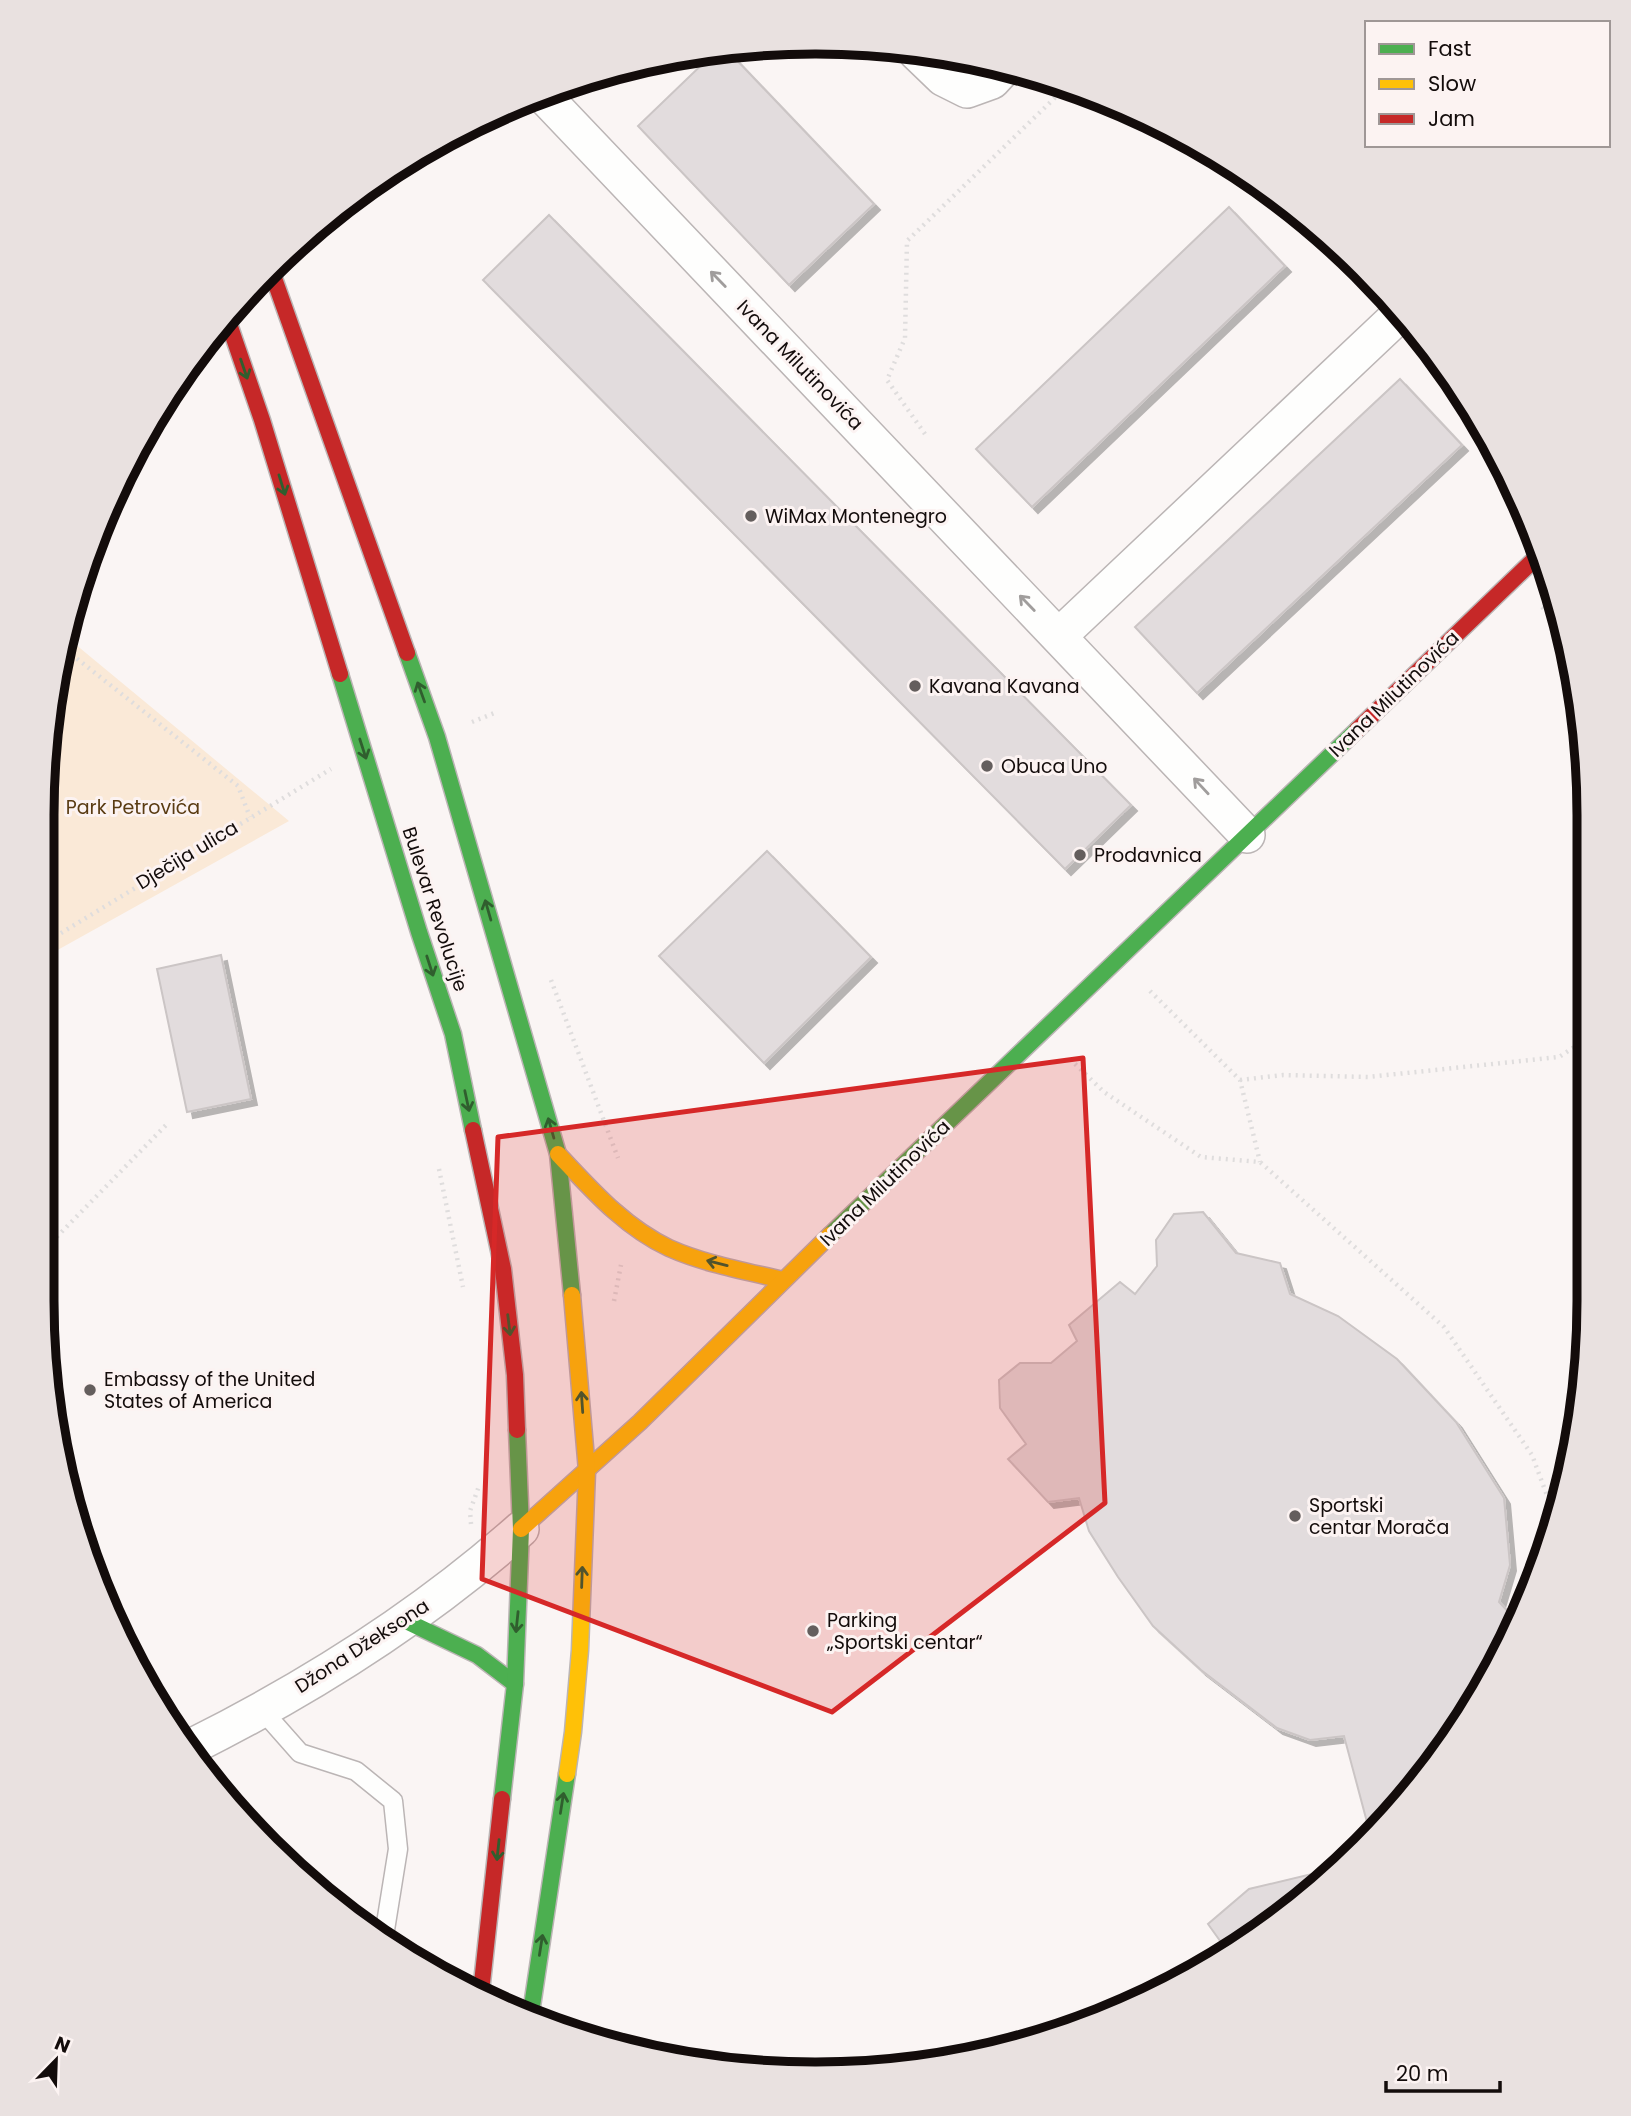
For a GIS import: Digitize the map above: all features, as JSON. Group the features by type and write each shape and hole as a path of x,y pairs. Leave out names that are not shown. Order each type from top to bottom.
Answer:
{"main road":[{"path":"274,280 438,737 558,1154 580,1368 587,1471 580,1650 573,1732 532,2007"},
{"name":"Bulevar Revolucije","path":"231,329 262,420 415,919 453,1034 503,1269 515,1375 521,1529 515,1684 482,1984"},
{"name":"Ivana Milutinovića","path":"521,1529 640,1422 783,1280 1532,561"},
{"path":"558,1154 611,1209 656,1241 702,1260 783,1280"},
{"path":"406,1621 453,1640 494,1665 515,1684"}],"street":[{"path":"927,63 943,78 967,90 996,76"},
{"name":"Ivana Milutinovića","path":"550,103 1247,835"},
{"path":"1059,636 1393,320"},
{"name":"Džona Džeksona","path":"198,1744 262,1710 406,1621 474,1571 521,1529"}],"lane":[{"path":"262,1710 300,1752 356,1771 393,1801 398,1849 385,1928"}],"path":[{"path":"925,434 887,380 905,338 907,241 1058,94"},
{"path":"72,655 237,786 250,817"},
{"name":"Dječija ulica","path":"54,937 333,768"},
{"path":"1150,992 1240,1080 1260,1162 1444,1327 1532,1455 1550,1502"},
{"path":"1043,1031 1104,1092 1201,1157 1260,1162"},
{"path":"1240,1080 1283,1075 1368,1077 1559,1057 1577,1045"},
{"path":"54,1240 168,1123"},
{"path":"438,1162 465,1296"},
{"path":"470,1511 480,1487 479,1474"}],"highlighted area":[{"path":"1083,1058 1105,1503 832,1712 482,1579 498,1137"}],"green space":[{"name":"Park Petrovića","path":"74,643 289,821 54,952 56,766 61,716"}],"building":[{"path":"736,59 874,204 789,285 638,126 704,63"},
{"path":"1229,207 1285,266 1032,507 976,449"},
{"path":"549,215 1131,805 1065,869 483,280"},
{"path":"1400,379 1462,445 1197,693 1135,627"},
{"path":"767,851 871,957 764,1063 659,956"},
{"path":"221,955 251,1099 187,1112 157,969"},
{"name":"Sportski centar Morača","path":"1203,1212 1236,1253 1280,1263 1290,1294 1338,1316 1397,1359 1456,1422 1504,1498 1510,1565 1499,1602 1509,1613 1475,1681 1448,1723 1419,1764 1368,1824 1344,1736 1310,1740 1277,1728 1201,1670 1153,1626 1118,1577 1089,1531 1079,1498 1048,1502 1008,1459 1026,1444 1000,1408 999,1380 1020,1363 1051,1363 1077,1341 1069,1325 1120,1282 1135,1294 1157,1266 1156,1240 1174,1214"},
{"path":"1317,1873 1279,1904 1222,1943 1208,1924 1249,1889"}],"traffic: fast":[{"path":"407,653 437,737 558,1154 572,1295"},
{"path":"340,674 453,1034 473,1130"},
{"path":"830,1235 1357,730"},
{"path":"502,1799 515,1684 521,1529 517,1430"},
{"path":"406,1621 477,1655 515,1684"},
{"path":"532,2007 567,1774"}],"traffic: slow":[{"path":"558,1154 623,1218 669,1248 725,1267 783,1280"},
{"path":"521,1529 640,1422 830,1235"},
{"path":"567,1774 580,1650 587,1471 572,1295"}],"traffic: jam":[{"path":"274,280 407,653"},
{"path":"231,329 262,420 340,674"},
{"path":"1357,730 1532,561"},
{"path":"473,1130 503,1269 515,1375 517,1430"},
{"path":"482,1984 502,1799"}],"place":[{"name":"WiMax Montenegro","path":"751,516"},
{"name":"Kavana Kavana","path":"915,686"},
{"name":"Obuca Uno","path":"987,766"},
{"name":"Prodavnica","path":"1080,855"},
{"name":"Embassy of the United States of America","path":"90,1390"},
{"name":"Sportski centar Morača","path":"1295,1516"},
{"name":"Parking „Sportski centar“","path":"813,1631"}]}
